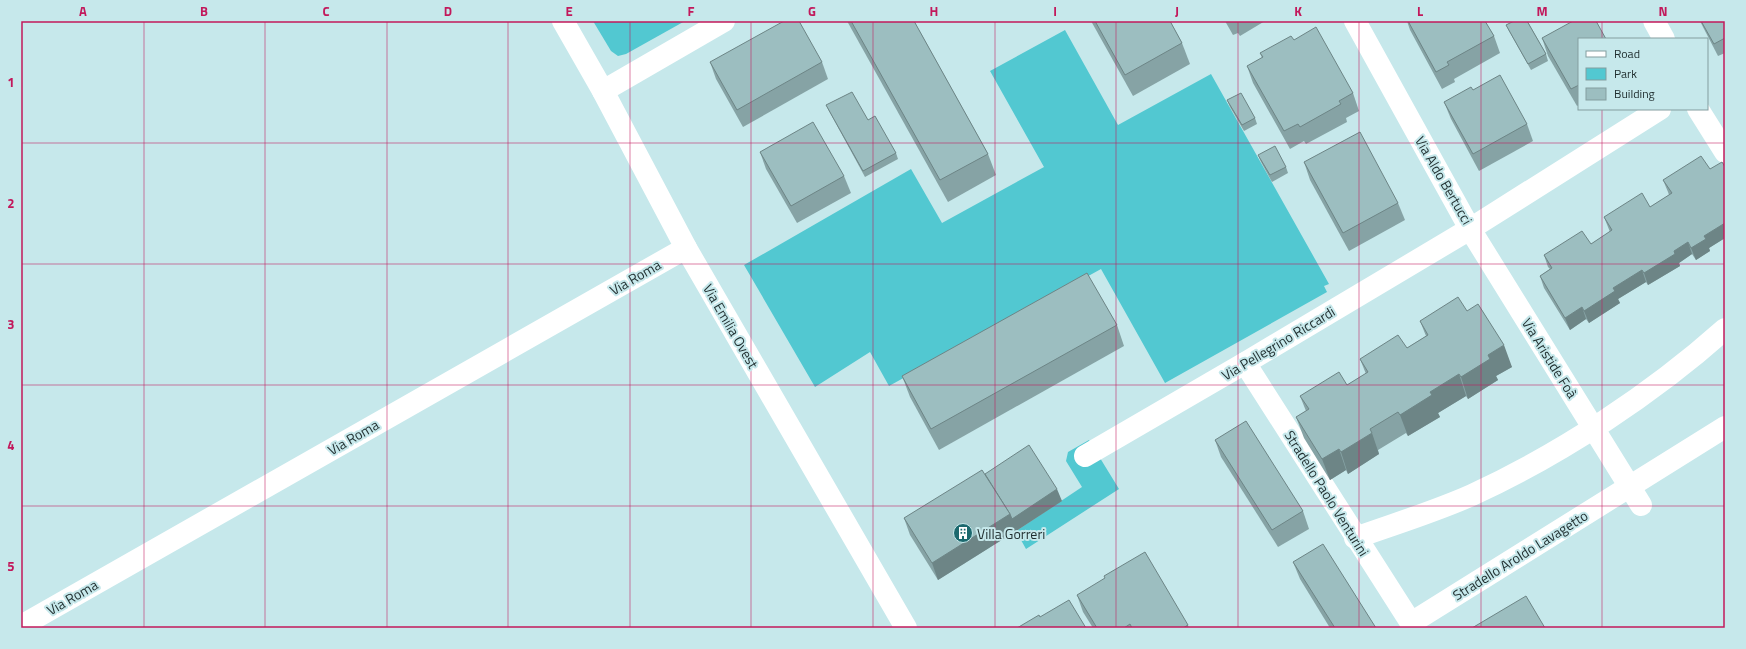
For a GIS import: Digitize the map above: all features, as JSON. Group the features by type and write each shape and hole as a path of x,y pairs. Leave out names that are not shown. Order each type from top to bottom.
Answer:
{"street":[{"name":"Via Emilia Ovest","path":"563,21 603,91 686,248 906,628"},
{"path":"603,91 724,21"},
{"name":"Via Aldo Bertucci","path":"1355,21 1470,229 1658,110"},
{"path":"1654,21 1663,38"},
{"path":"1699,110 1722,139"},
{"name":"Via Pellegrino Riccardi","path":"1085,456 1470,229"},
{"name":"Via Aristide Foà","path":"1470,229 1641,505"},
{"name":"Via Roma","path":"21,626 686,248"},
{"path":"1355,538 1427,513 1471,495 1540,459 1593,427 1677,370 1725,329"},
{"name":"Stradello Paolo Venturini","path":"1244,363 1410,623"},
{"name":"Stradello Aroldo Lavagetto","path":"1410,623 1725,427"}],"green space":[{"path":"593,21 685,21 626,54 618,56 611,51"},
{"path":"1065,30 1118,125 1211,74 1329,284 1324,286 1327,292 1165,383 1101,269 889,386 870,352 815,387 744,265 911,169 942,223 1044,167 990,71"},
{"path":"1089,440 1119,489 1026,549 1016,531 1082,487 1066,461 1068,452"}],"building":[{"path":"784,21 799,21 822,62 737,110 710,62"},
{"path":"851,21 914,21 988,154 940,180"},
{"path":"1095,21 1170,21 1182,43 1125,75"},
{"path":"1408,21 1485,21 1494,36 1447,62 1449,65 1436,72"},
{"path":"1514,21 1527,21 1546,54 1528,64 1506,25"},
{"path":"1573,21 1596,21 1605,38 1578,38 1578,86 1571,89 1542,38"},
{"path":"1701,21 1725,21 1725,38 1714,44"},
{"path":"1316,27 1353,93 1339,101 1341,104 1300,127 1298,124 1284,131 1247,66 1263,57 1260,53 1291,36 1294,40"},
{"path":"1500,75 1527,124 1473,154 1444,102 1471,87 1473,90"},
{"path":"852,92 868,120 875,116 896,153 863,171 826,105"},
{"path":"1241,93 1255,118 1242,125 1227,100"},
{"path":"813,122 844,176 791,206 760,152"},
{"path":"1360,132 1398,203 1343,233 1304,162"},
{"path":"1275,146 1286,167 1270,175 1258,155"},
{"path":"1701,156 1710,169 1722,162 1725,167 1725,223 1704,236 1706,239 1691,248 1688,242 1674,251 1675,254 1644,273 1642,270 1613,288 1615,291 1584,311 1582,307 1565,318 1540,276 1552,268 1544,255 1582,231 1591,244 1612,230 1604,217 1642,193 1650,207 1672,193 1663,180"},
{"path":"1087,273 1117,325 931,429 902,376"},
{"path":"1458,297 1467,311 1478,304 1504,345 1488,355 1490,359 1461,377 1459,374 1430,392 1432,395 1400,415 1398,412 1370,429 1372,433 1341,452 1339,449 1322,459 1296,417 1309,409 1300,396 1339,372 1347,385 1368,372 1360,359 1398,335 1407,348 1428,335 1420,321"},
{"path":"1246,421 1303,511 1272,530 1215,440"},
{"path":"1029,445 1057,489 1012,519 985,474"},
{"name":"Villa Gorreri","path":"982,470 1010,514 932,563 904,518"},
{"path":"1323,544 1376,628 1335,628 1293,562"},
{"path":"1145,552 1188,625 1183,628 1132,628 1130,624 1124,628 1097,628 1077,595 1105,578 1104,576"},
{"path":"1526,596 1545,628 1472,628"},
{"path":"1069,600 1086,628 1017,628 1039,615 1040,617"}],"place":[{"name":"Villa Gorreri","path":"963,533"}]}
